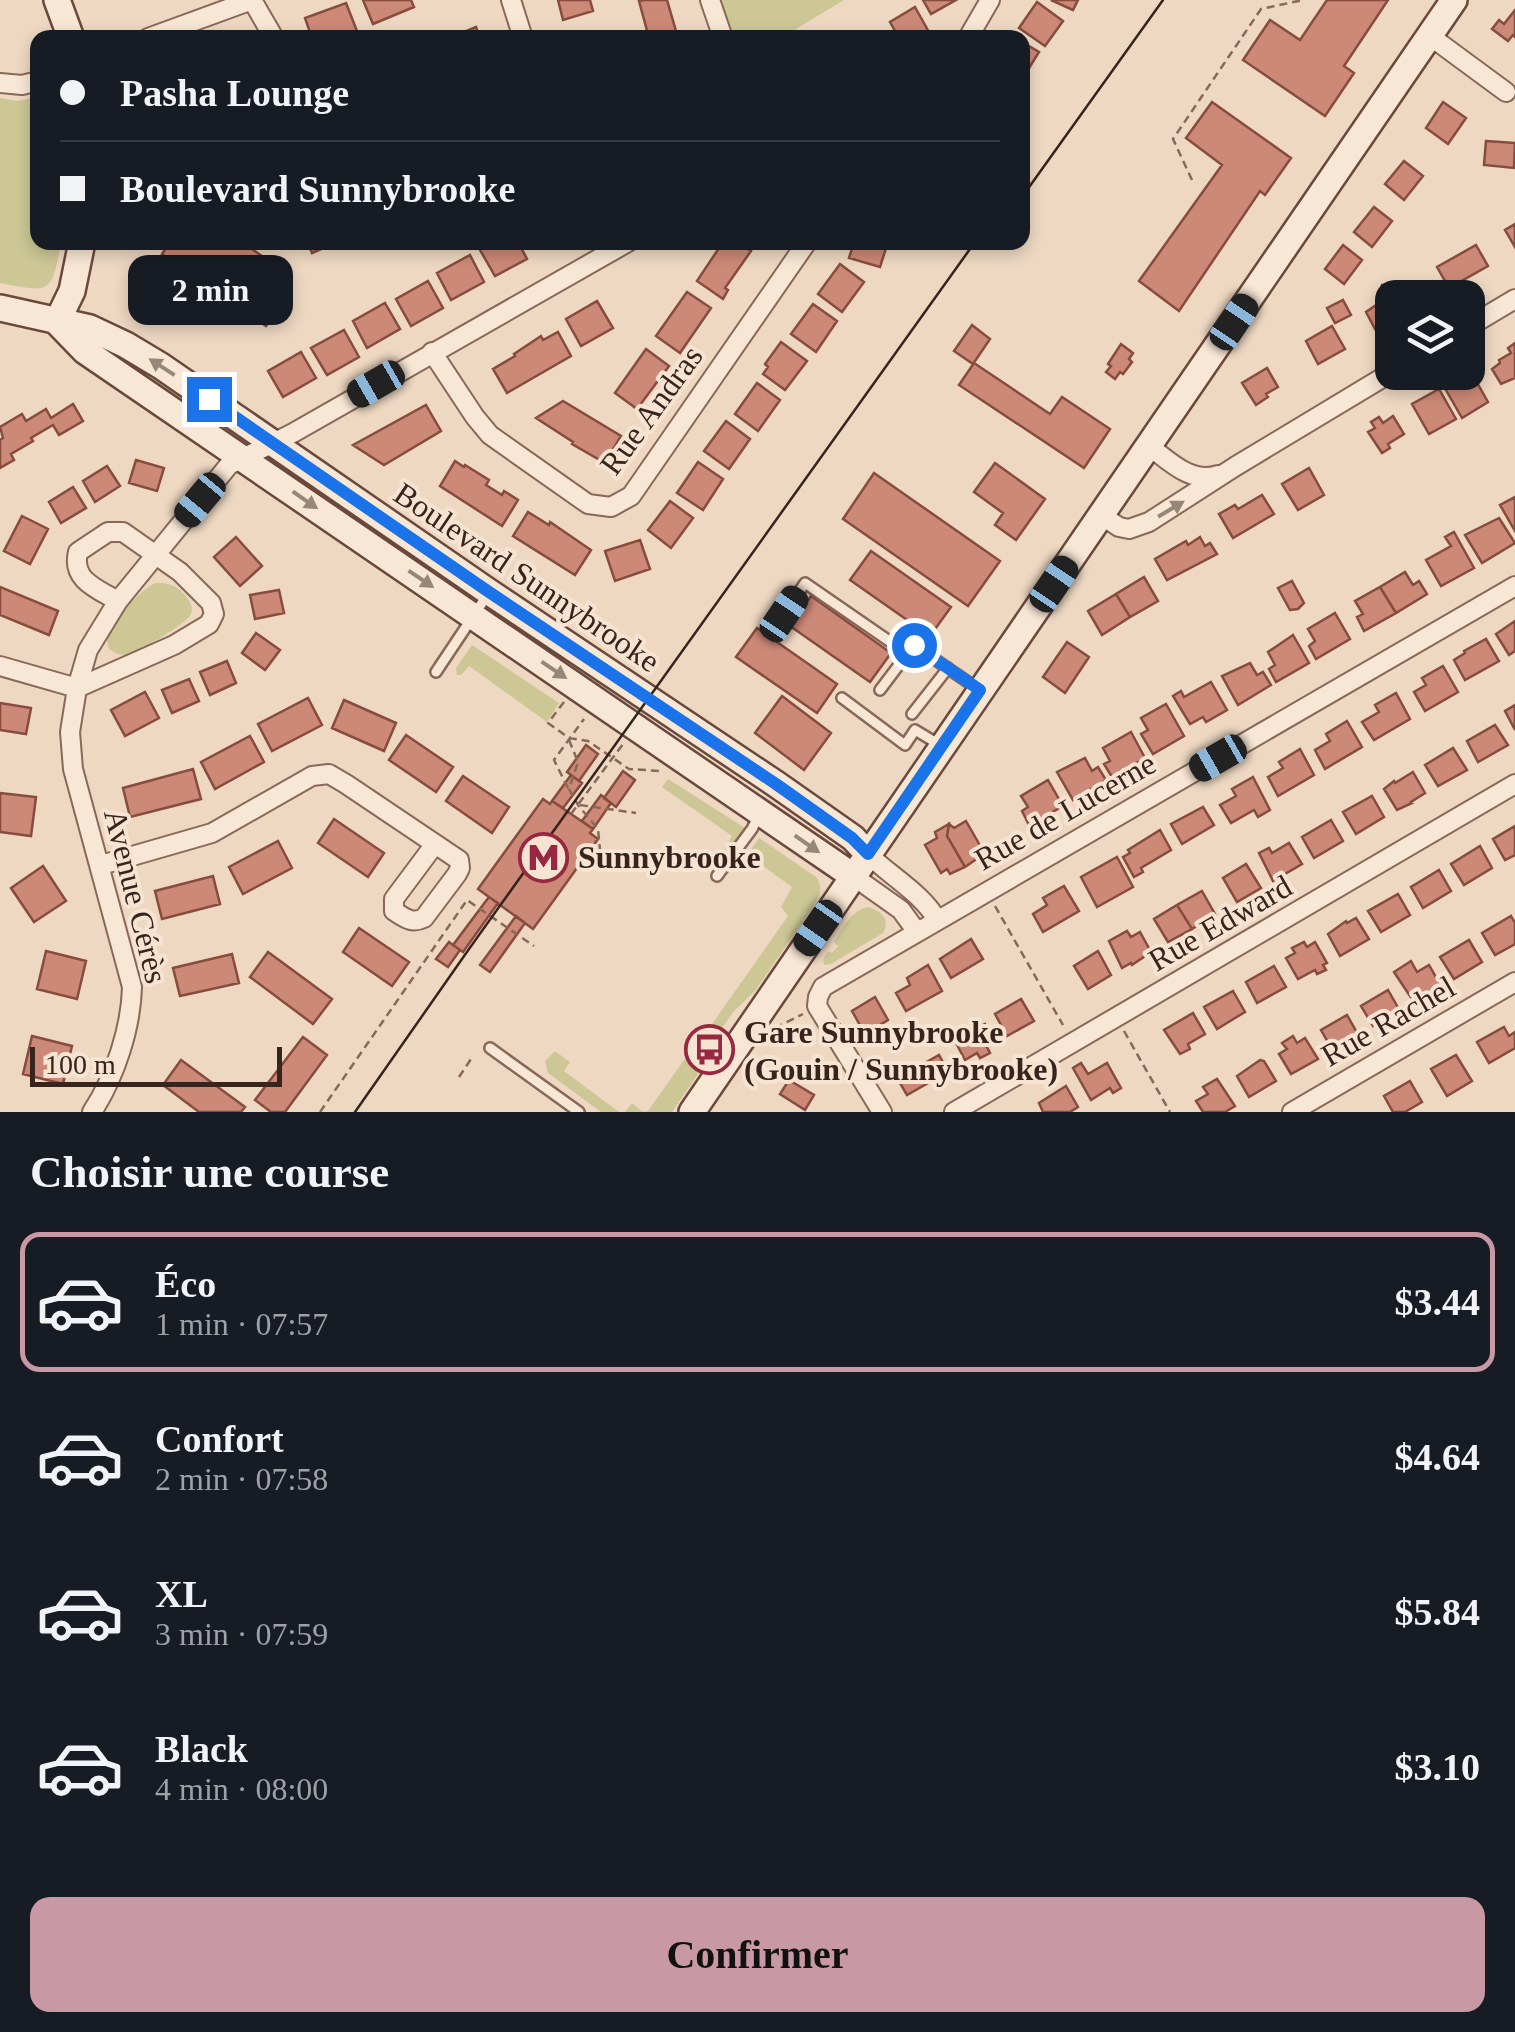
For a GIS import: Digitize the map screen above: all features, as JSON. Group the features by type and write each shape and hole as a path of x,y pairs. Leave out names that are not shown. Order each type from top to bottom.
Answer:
{"street":[{"path":"57,0 68,30"},
{"path":"170,30 252,0 269,30"},
{"path":"512,0 521,30"},
{"path":"710,0 720,30"},
{"path":"973,30 990,0"},
{"path":"692,1112 1454,0"},
{"path":"1430,36 1506,92"},
{"path":"0,82 30,83"},
{"path":"57,322 72,291 80,250"},
{"name":"Avenue Cérès","path":"92,1112 132,1016 132,987 73,769 70,732 88,650 118,601 225,470 614,250"},
{"name":"Rue Andras","path":"432,352 490,436 588,504 611,507 631,496 801,250"},
{"path":"1485,318 1515,299"},
{"name":"Boulevard Sunnybrooke","path":"0,308 90,328 161,366 789,793 852,838 928,904 937,920"},
{"name":"Boulevard Sunnybrooke","path":"57,322 85,351 901,910 917,932"},
{"path":"1101,516 1119,527 1141,526 1375,382"},
{"path":"1149,446 1197,477 1210,477 1236,466"},
{"path":"0,666 77,688 174,645 210,624 214,614 212,603 180,572 123,532 108,532 78,552 75,564 82,580 118,601"},
{"name":"Rue de Lucerne","path":"882,1112 817,1002 820,992 831,982 1515,586"},
{"path":"101,866 212,833 312,776 329,774 435,844"},
{"name":"Rue Edward","path":"954,1112 1515,784"},
{"name":"Rue Rachel","path":"1292,1112 1515,982"}],"lane":[{"path":"784,614 806,583 908,654"},
{"path":"436,672 489,592"},
{"path":"880,690 914,645 980,690"},
{"path":"912,714 948,668"},
{"path":"842,698 905,744 915,730 942,747"},
{"path":"717,876 760,812"},
{"path":"490,1048 578,1112"}],"path":[{"path":"1192,180 1173,139 1262,9 1303,0"},
{"path":"564,702 548,724 568,738 588,740 629,768 666,772"},
{"path":"586,716 554,760 578,805 598,830 601,860"},
{"path":"568,738 578,762 569,789"},
{"path":"571,814 624,743"},
{"path":"578,805 636,813"},
{"path":"320,1112 468,900 534,946"},
{"path":"993,902 1074,1043"},
{"path":"772,1028 806,1012"},
{"path":"1116,1018 1170,1112"},
{"path":"459,1077 474,1056"}],"shaded area":[{"path":"710,0 844,0 794,30 721,30"},
{"path":"0,98 30,98 30,250 60,250 51,281 40,288 0,283"},
{"path":"91,339 135,361 225,422 225,427 220,430"},
{"path":"155,583 180,590 190,603 191,614 171,631 130,654 109,649 107,636 116,620"},
{"path":"472,645 559,703 547,722 469,666 457,675 456,668"},
{"path":"668,779 745,828 726,854 723,851 732,836 662,787"},
{"path":"759,838 816,877 820,892 755,991 733,1012 707,1050 698,1044 788,916 781,907 792,887 752,858 745,867 740,866"},
{"path":"868,907 883,916 883,933 824,965 823,959 838,946 834,942 848,920"},
{"path":"555,1051 570,1062 564,1071 619,1112 601,1112 548,1073 545,1061"},
{"path":"689,1053 700,1059 698,1074 672,1112 643,1112 648,1111"},
{"path":"632,1103 643,1112 625,1112"}],"building":[{"path":"363,0 411,0 414,7 373,24"},
{"path":"558,0 590,0 593,11 563,20"},
{"path":"667,0 676,30 647,30 639,1"},
{"path":"923,0 956,0 931,14"},
{"path":"1051,0 1078,0 1073,10"},
{"path":"1327,0 1388,0 1344,66 1354,73 1325,116 1243,60 1270,20 1300,40"},
{"path":"1037,2 1063,21 1045,46 1030,36 1030,30 1019,28"},
{"path":"346,3 357,30 309,30 305,18"},
{"path":"915,7 928,30 894,30 890,22"},
{"path":"1515,10 1515,37 1508,41 1492,29 1499,20 1504,24"},
{"path":"1030,47 1039,52 1030,67"},
{"path":"1212,102 1291,158 1265,195 1260,191 1179,311 1139,281 1222,165 1186,138"},
{"path":"1443,102 1466,118 1448,144 1426,128"},
{"path":"1486,141 1515,143 1514,168 1484,165"},
{"path":"1404,161 1423,176 1404,200 1385,184"},
{"path":"1374,207 1392,221 1372,247 1354,232"},
{"path":"1515,224 1515,247 1505,230"},
{"path":"1343,245 1362,260 1344,284 1325,269"},
{"path":"1476,245 1488,266 1463,280 1444,280 1437,267"},
{"path":"165,250 253,250 279,268 269,283 287,295 266,326 162,254"},
{"path":"480,250 522,250 527,259 495,276"},
{"path":"718,250 751,251 725,288 728,290 723,299 697,281"},
{"path":"852,250 885,250 880,267 849,258"},
{"path":"470,255 484,282 451,300 437,273"},
{"path":"840,264 864,282 842,312 818,294"},
{"path":"428,281 443,308 411,326 396,299"},
{"path":"687,292 711,308 680,353 656,336"},
{"path":"1343,300 1351,315 1335,323 1327,308"},
{"path":"597,301 613,328 581,346 566,319"},
{"path":"385,303 400,329 367,348 353,321"},
{"path":"813,304 837,321 816,352 791,334"},
{"path":"1375,306 1375,329 1366,312"},
{"path":"972,325 990,339 973,364 954,351"},
{"path":"1332,326 1345,349 1318,364 1306,341"},
{"path":"344,330 359,357 327,375 311,348"},
{"path":"558,332 571,356 507,393 493,369 541,336 543,340"},
{"path":"781,342 807,361 785,390 763,374 768,367 765,364"},
{"path":"1515,343 1515,378 1501,384 1492,369 1511,353 1508,348"},
{"path":"1121,344 1133,353 1129,359 1132,362 1115,379 1106,372"},
{"path":"646,349 669,366 637,409 615,393"},
{"path":"301,352 316,378 283,397 268,371"},
{"path":"974,363 1050,414 1062,397 1110,429 1084,468 959,385"},
{"path":"1267,368 1278,387 1256,405 1242,383"},
{"path":"757,383 780,400 758,431 735,414"},
{"path":"1440,390 1456,419 1429,434 1412,404"},
{"path":"1446,390 1481,390 1488,402 1462,418"},
{"path":"563,401 621,436 605,463 536,418"},
{"path":"73,404 83,421 59,435 53,425 11,454 14,460 0,468 0,427 22,414 26,421 46,409 51,418"},
{"path":"426,405 441,431 384,465 353,445"},
{"path":"1393,416 1404,434 1382,453 1368,432 1375,428 1371,422 1379,417 1383,423"},
{"path":"726,421 750,439 729,469 704,451"},
{"path":"136,460 164,468 157,491 129,483"},
{"path":"455,461 489,480 486,485 502,495 504,491 518,500 502,526 440,486"},
{"path":"698,462 723,479 703,510 677,493"},
{"path":"995,463 1045,499 1016,540 995,525 1003,513 974,492"},
{"path":"107,466 120,486 95,502 83,481"},
{"path":"1309,468 1324,495 1298,510 1282,484"},
{"path":"874,473 1000,561 968,606 843,519"},
{"path":"73,487 86,508 61,523 49,502"},
{"path":"1262,495 1274,514 1233,538 1219,514 1235,505 1238,509"},
{"path":"1515,497 1515,531 1500,505"},
{"path":"670,501 693,518 671,548 648,530"},
{"path":"528,512 591,550 575,575 513,536"},
{"path":"22,516 48,529 30,564 4,551"},
{"path":"1499,518 1515,543 1482,563 1465,535"},
{"path":"1454,532 1474,568 1441,586 1426,560 1451,546 1445,537"},
{"path":"236,537 262,566 240,586 214,557"},
{"path":"1200,537 1217,554 1167,580 1155,559"},
{"path":"640,540 650,569 615,581 605,551"},
{"path":"871,551 951,607 930,636 850,580"},
{"path":"1405,572 1413,585 1419,581 1427,594 1396,613 1380,587"},
{"path":"1144,577 1158,601 1130,617 1116,594"},
{"path":"1292,581 1304,603 1290,610 1278,588"},
{"path":"0,587 58,611 49,635 0,615"},
{"path":"1380,587 1396,613 1364,631 1357,617 1363,614 1355,601"},
{"path":"279,590 284,613 255,619 250,595"},
{"path":"1116,594 1130,617 1102,635 1088,611"},
{"path":"811,596 891,653 870,682 790,626"},
{"path":"1335,613 1350,639 1316,659 1309,646 1315,641 1308,629"},
{"path":"1515,621 1515,651 1509,655 1496,634"},
{"path":"757,628 837,684 817,713 736,657"},
{"path":"256,633 280,650 265,670 242,653"},
{"path":"1293,635 1309,663 1276,682 1269,669 1275,665 1268,652"},
{"path":"1486,639 1499,661 1465,680 1454,660"},
{"path":"1067,642 1089,657 1065,693 1043,677"},
{"path":"227,661 236,683 210,695 200,672"},
{"path":"1250,663 1257,675 1263,672 1271,685 1238,705 1222,676"},
{"path":"1443,666 1458,692 1425,711 1414,692 1426,685 1422,678"},
{"path":"189,679 199,701 172,713 162,690"},
{"path":"1211,682 1227,710 1206,722 1203,717 1190,724 1173,696 1181,691 1184,697"},
{"path":"145,692 159,718 125,736 111,710"},
{"path":"1396,693 1410,719 1374,740 1362,722 1379,712 1375,705"},
{"path":"782,696 831,733 804,770 755,733"},
{"path":"308,698 322,725 272,751 258,724"},
{"path":"344,700 396,723 384,751 332,728"},
{"path":"0,703 31,708 26,734 0,730"},
{"path":"1166,704 1184,736 1153,754 1141,734 1148,730 1141,718"},
{"path":"1515,705 1515,730 1505,711"},
{"path":"1347,721 1362,747 1325,769 1315,750 1330,741 1326,734"},
{"path":"1495,725 1508,745 1478,762 1467,741"},
{"path":"1131,732 1145,758 1112,777 1104,764 1110,761 1103,748"},
{"path":"406,735 453,767 436,792 389,760"},
{"path":"250,736 264,762 215,789 201,762"},
{"path":"586,745 598,754 579,781 567,772"},
{"path":"1453,748 1467,770 1438,786 1425,765"},
{"path":"1300,749 1314,775 1278,796 1268,777 1283,768 1279,762"},
{"path":"1085,758 1092,771 1098,767 1106,780 1073,800 1057,772"},
{"path":"193,769 201,799 130,817 123,788"},
{"path":"623,771 635,780 616,807 604,798"},
{"path":"1413,772 1425,793 1397,810 1384,789"},
{"path":"571,775 582,783 563,808 552,801"},
{"path":"463,776 509,807 492,833 446,801"},
{"path":"1253,777 1270,810 1258,817 1254,810 1231,823 1220,805 1236,796 1232,789"},
{"path":"1048,780 1063,806 1029,825 1022,811 1028,807 1021,796"},
{"path":"0,793 36,797 31,836 0,832"},
{"path":"601,795 611,803 593,829 582,821"},
{"path":"1372,796 1384,817 1356,834 1343,812"},
{"name":"Sunnybrooke","path":"543,799 593,829 590,833 598,839 533,929 478,889"},
{"path":"1203,807 1214,825 1182,844 1171,824"},
{"path":"334,819 384,853 368,877 318,843"},
{"path":"1331,820 1343,841 1314,858 1302,837"},
{"path":"966,821 982,849 976,853 978,858 965,867 947,836 949,824 954,828"},
{"path":"949,824 947,836 965,867 950,874 947,869 941,873 925,845 937,838 935,832"},
{"path":"1515,826 1515,855 1505,860 1493,839"},
{"path":"1160,830 1171,850 1141,868 1143,872 1134,877 1123,857"},
{"path":"278,841 292,868 243,894 229,867"},
{"path":"1289,843 1302,864 1273,881 1259,853 1269,848 1272,853"},
{"path":"1480,846 1492,868 1464,885 1451,864"},
{"path":"1117,857 1133,887 1097,907 1081,877"},
{"path":"1246,864 1261,888 1237,902 1223,878"},
{"path":"43,866 66,901 34,922 11,888"},
{"path":"1439,870 1451,891 1423,908 1411,887"},
{"path":"213,876 220,904 162,919 155,891"},
{"path":"1064,886 1079,911 1043,932 1033,914 1047,905 1043,898"},
{"path":"1202,891 1215,914 1192,929 1177,905"},
{"path":"1398,894 1410,915 1381,932 1368,911"},
{"path":"489,897 498,903 463,952 453,945"},
{"path":"1177,905 1192,929 1168,942 1154,919"},
{"path":"516,916 525,923 490,972 480,965"},
{"path":"1511,916 1515,944 1495,955 1482,933"},
{"path":"1356,918 1369,939 1340,956 1328,934"},
{"path":"359,928 409,962 392,986 343,952"},
{"path":"1127,931 1131,937 1140,932 1151,952 1122,968 1109,941"},
{"path":"971,939 983,959 951,978 940,959"},
{"path":"1469,940 1482,962 1454,979 1440,957"},
{"path":"449,942 460,950 448,967 436,959"},
{"path":"1304,942 1307,947 1315,942 1327,963 1323,965 1326,970 1317,974 1315,970 1298,979 1286,958 1295,953 1292,948"},
{"path":"46,951 86,961 77,999 37,989"},
{"path":"1098,951 1111,975 1088,989 1074,966"},
{"path":"268,952 332,999 313,1024 250,977"},
{"path":"232,954 239,983 180,996 173,968"},
{"path":"1411,961 1417,972 1429,965 1441,986 1414,1002 1394,972"},
{"path":"928,965 942,991 906,1011 896,993 910,985 907,978"},
{"path":"1274,966 1286,987 1257,1003 1246,982"},
{"path":"1388,990 1400,1011 1373,1026 1361,1006"},
{"path":"1233,991 1245,1012 1217,1029 1204,1007"},
{"path":"875,997 888,1020 865,1034 852,1011"},
{"path":"1021,999 1034,1021 1007,1036 995,1014"},
{"path":"1193,1013 1205,1034 1180,1054 1164,1030"},
{"path":"1347,1015 1359,1036 1333,1051 1321,1030"},
{"path":"985,1024 995,1043 987,1047 990,1053 980,1058 977,1053 965,1060 955,1041 967,1034 965,1029"},
{"path":"1504,1027 1509,1036 1515,1032 1515,1048 1489,1063 1477,1042"},
{"path":"32,1036 72,1046 63,1084 23,1074"},
{"path":"1293,1036 1297,1043 1305,1038 1318,1059 1291,1074 1279,1054 1287,1049 1282,1043"},
{"path":"303,1037 327,1055 285,1112 271,1112 255,1100"},
{"path":"939,1055 948,1071 928,1083 918,1067"},
{"path":"1456,1055 1472,1081 1447,1096 1431,1069"},
{"path":"181,1060 245,1107 241,1112 199,1112 163,1085"},
{"path":"1260,1060 1276,1081 1249,1097 1237,1076"},
{"path":"1081,1063 1088,1074 1107,1063 1121,1088 1113,1093 1110,1088 1091,1100 1073,1068"},
{"path":"918,1067 928,1083 907,1095 897,1078"},
{"path":"1217,1079 1235,1106 1225,1112 1203,1112 1196,1101 1208,1094 1203,1087"},
{"path":"789,1080 814,1095 805,1110 780,1094"},
{"path":"1410,1081 1422,1102 1405,1112 1393,1112 1384,1096"},
{"path":"1066,1086 1078,1107 1070,1112 1043,1112 1039,1103"}],"tram line":[{"path":"1030,186 1163,0"},
{"path":"355,1112 969,250"}],"place":[{"name":"Sunnybrooke","path":"543,857"},
{"name":"Gare Sunnybrooke (Gouin / Sunnybrooke)","path":"709,1050"}],"route":[{"path":"209,399 776,784 852,838 868,854 980,690 914,645"}]}
